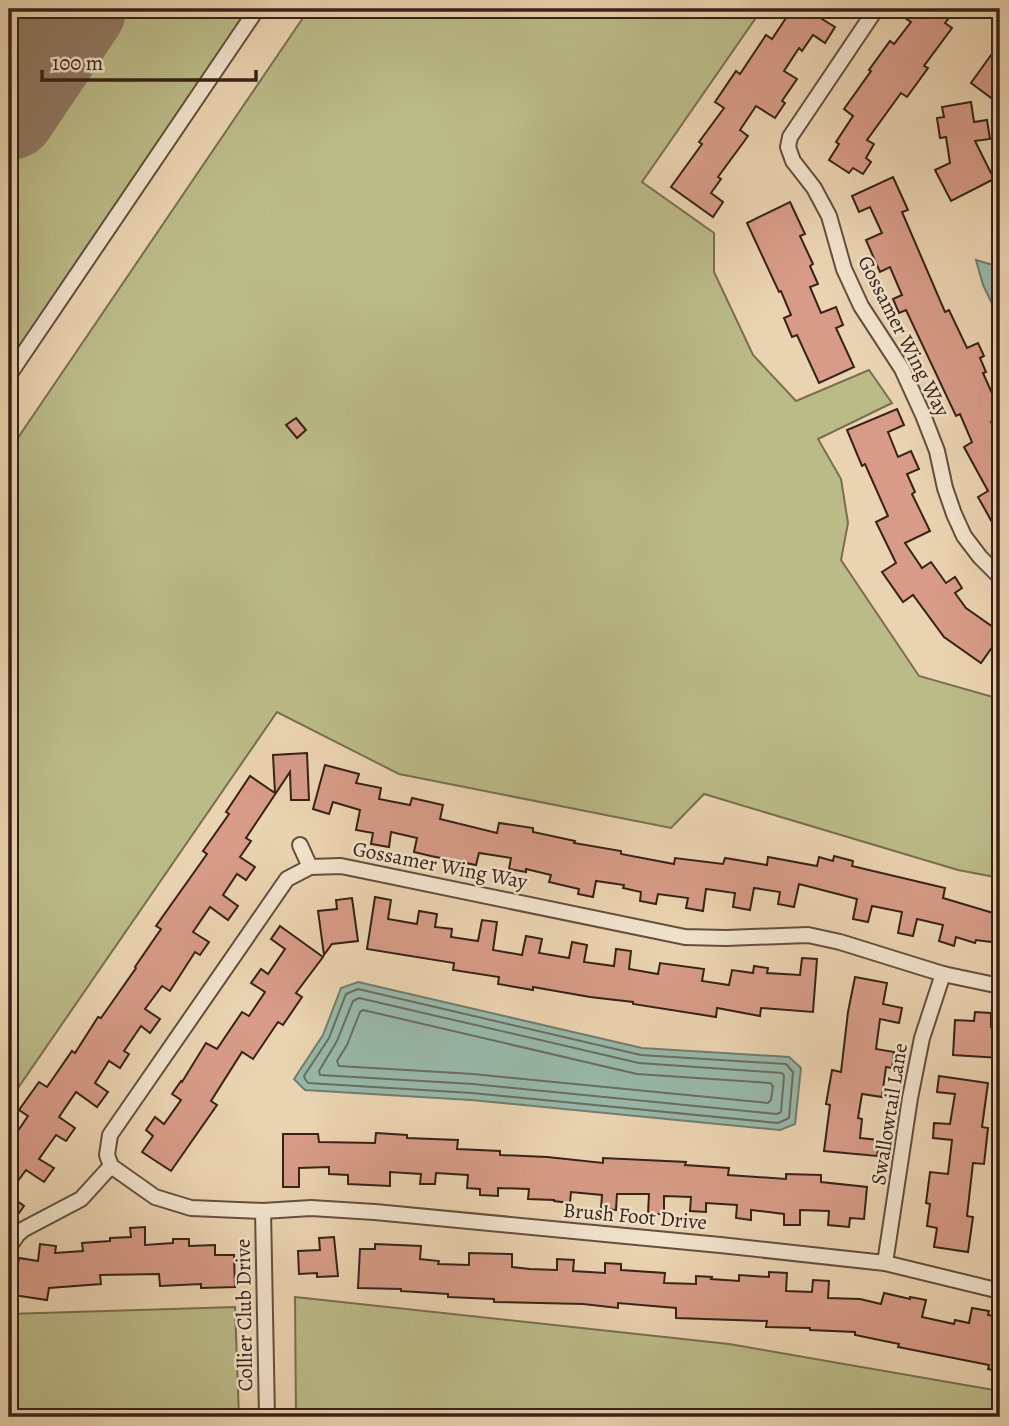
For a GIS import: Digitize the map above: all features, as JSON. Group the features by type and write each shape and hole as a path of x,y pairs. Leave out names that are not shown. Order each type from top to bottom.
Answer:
{"street":[{"path":"9,375 257,9"},
{"name":"Gossamer Wing Way","path":"876,9 790,137 788,147 793,161 814,188 829,216 845,269 861,306 902,369 923,415 937,451 954,514 964,536 1000,577"},
{"path":"263,1211 191,1208 155,1197 111,1166 107,1155 110,1135 287,879 310,867 300,845"},
{"name":"Gossamer Wing Way","path":"310,867 341,866 685,937 808,935 943,974 1000,986"},
{"name":"Swallowtail Lane","path":"885,1263 922,1038 943,974"},
{"path":"9,1247 24,1229 81,1199 111,1166"},
{"name":"Brush Foot Drive","path":"263,1211 311,1209 375,1212 706,1243 885,1263 1000,1291"},
{"name":"Collier Club Drive","path":"263,1211 267,1417"}],"green space":[{"path":"9,9 48,9 9,67"},
{"path":"106,9 254,9 9,369 9,152"},
{"path":"309,9 762,9 642,182 714,233 714,272 753,355 796,401 869,370 892,403 818,439 841,479 848,523 841,560 919,676 1000,699 1000,878 958,870 704,794 671,828 399,774 277,712 9,1101 9,451"},
{"path":"295,1297 729,1344 1000,1391 1000,1417 296,1417"},
{"path":"235,1307 239,1417 9,1417 9,1314"}],"water":[{"path":"976,260 1000,267 1000,320 983,285"},
{"path":"358,982 642,1048 789,1057 801,1068 795,1124 780,1130 471,1100 305,1090 294,1079 323,1035 341,988"}],"building":[{"path":"792,9 829,9 822,19 835,27 825,43 813,35 802,51 799,48 784,71 797,79 782,101 785,103 775,118 756,106 740,130 748,136 718,177 721,179 711,193 723,202 713,217 671,187 724,108 715,102 736,71 740,74 766,35 772,39"},
{"path":"911,9 956,9 945,23 952,28 924,66 928,68 907,97 901,93 867,140 874,144 866,158 871,162 863,174 853,168 849,173 829,160 839,144 836,142 853,116 844,109 890,41 894,44 911,22 905,18"},
{"path":"991,55 1000,61 1000,91 994,100 971,83"},
{"path":"971,102 974,122 987,120 990,139 975,141 994,179 951,201 935,170 950,163 946,137 940,138 937,118 944,117 942,107"},
{"path":"893,177 908,210 902,212 945,312 949,310 967,348 978,343 984,356 980,358 986,372 983,373 999,409 994,412 997,419 991,422 1000,439 1000,517 992,522 978,497 988,491 964,447 972,442 960,414 956,416 906,310 899,313 893,299 902,295 890,267 880,272 866,240 882,233 870,207 859,212 852,196"},
{"path":"790,202 805,234 800,236 813,264 810,266 818,284 810,287 821,313 836,307 843,325 836,328 854,367 819,383 797,335 792,337 784,318 791,315 747,223"},
{"path":"897,409 904,425 888,432 898,457 911,451 919,469 907,474 915,492 912,494 930,531 905,543 922,568 931,562 946,583 955,577 962,588 955,593 966,608 1000,632 981,663 944,637 913,595 903,602 882,572 896,563 876,522 888,516 847,430"},
{"path":"296,418 306,430 297,438 286,425"},
{"path":"307,753 309,800 291,800 290,772 246,838 251,841 240,857 255,867 246,880 237,874 223,895 238,906 228,920 210,907 193,932 209,942 200,955 195,952 170,991 162,986 145,1009 160,1019 150,1033 141,1026 124,1051 129,1054 120,1068 109,1061 95,1083 108,1092 97,1107 76,1092 59,1117 75,1128 66,1141 56,1135 39,1159 54,1168 44,1182 26,1170 9,1193 9,1144 28,1116 19,1110 39,1082 47,1087 136,968 161,929 156,926 207,854 203,851 229,814 226,812 250,776 275,793 273,755"},
{"path":"325,765 359,774 356,783 381,788 379,799 410,805 412,798 443,805 440,819 497,833 499,823 533,828 533,832 575,841 574,843 674,864 675,858 723,864 725,858 767,865 768,857 817,866 819,857 833,861 834,856 853,861 852,866 945,888 943,898 1000,915 1000,943 976,940 975,943 956,937 954,946 939,941 943,925 917,919 913,936 898,933 902,912 872,906 868,922 853,919 857,899 799,884 794,907 778,904 780,892 754,888 750,910 733,907 735,893 706,889 703,911 686,908 688,898 658,894 656,904 640,901 641,892 623,888 624,885 596,881 593,897 578,894 579,889 549,882 551,875 526,869 526,872 509,869 511,858 479,853 476,865 431,856 414,852 417,838 391,832 389,847 371,844 373,833 356,830 360,810 333,802 329,814 313,809"},
{"path":"375,897 391,900 388,919 417,924 419,911 437,914 435,927 452,929 451,937 478,941 482,920 497,922 493,950 522,955 526,936 542,939 539,953 569,958 572,942 587,945 584,962 614,966 616,949 631,951 629,969 658,974 660,963 704,969 702,981 729,985 732,970 753,973 754,966 768,968 767,973 800,975 802,958 817,959 813,1012 761,1008 760,1016 717,1008 716,1017 633,1002 498,984 499,977 453,970 454,963 367,949"},
{"path":"352,898 358,941 332,944 324,955 318,911 337,909 336,900"},
{"path":"280,926 323,957 296,993 302,997 283,1025 278,1022 253,1059 242,1052 211,1101 217,1105 171,1171 142,1152 153,1136 146,1130 155,1117 164,1124 181,1100 172,1094 206,1043 217,1049 242,1012 249,1016 265,992 251,983 261,969 268,974 285,949 271,939"},
{"path":"855,977 887,983 883,1004 902,1008 899,1023 880,1019 876,1049 894,1052 892,1068 886,1067 882,1097 862,1094 858,1118 862,1119 860,1138 879,1140 877,1156 824,1151 830,1105 826,1104 832,1070 841,1072"},
{"path":"975,1012 991,1013 991,1027 1000,1027 1000,1058 953,1055 955,1020 974,1021"},
{"path":"939,1076 988,1083 982,1127 988,1128 984,1164 973,1163 967,1216 973,1217 968,1252 934,1247 937,1228 927,1226 930,1204 926,1203 930,1172 948,1174 952,1140 933,1138 934,1123 950,1124 955,1094 937,1092"},
{"path":"376,1133 407,1135 407,1138 458,1140 457,1149 500,1151 500,1155 603,1163 603,1158 686,1162 685,1165 729,1168 728,1175 786,1179 786,1174 821,1175 821,1182 867,1187 864,1219 850,1218 849,1227 828,1225 829,1211 800,1210 800,1225 784,1225 784,1214 751,1210 751,1220 736,1218 737,1205 706,1203 706,1212 690,1211 691,1197 664,1196 664,1214 648,1214 649,1194 617,1194 616,1210 601,1209 602,1195 571,1192 570,1203 528,1199 529,1189 498,1188 498,1196 480,1195 480,1189 467,1188 468,1175 436,1173 435,1184 420,1184 421,1174 390,1172 390,1186 348,1184 348,1175 329,1174 329,1167 299,1168 299,1187 283,1187 283,1134 318,1134 319,1142 375,1143"},
{"path":"9,1195 24,1206 9,1227"},
{"path":"145,1227 145,1245 173,1243 173,1239 189,1239 189,1246 215,1245 215,1255 234,1255 235,1287 201,1288 201,1284 160,1286 159,1274 100,1275 101,1284 49,1288 47,1300 13,1295 19,1258 38,1261 40,1244 56,1246 55,1253 83,1251 82,1243 131,1237 130,1228"},
{"path":"334,1237 338,1276 299,1274 298,1251 320,1250 319,1238"},
{"path":"375,1244 421,1246 420,1259 439,1261 438,1264 469,1265 469,1253 512,1254 512,1267 530,1269 557,1270 557,1259 574,1260 573,1271 605,1273 605,1263 621,1264 621,1270 665,1273 664,1283 696,1284 696,1276 739,1281 739,1275 769,1277 769,1272 787,1273 786,1291 812,1292 813,1280 829,1281 828,1298 860,1299 881,1304 884,1293 926,1300 922,1317 954,1324 955,1320 969,1323 972,1308 989,1311 988,1315 1000,1317 1000,1372 988,1369 989,1365 898,1347 899,1344 855,1335 855,1332 766,1327 767,1321 676,1318 676,1308 618,1303 618,1308 583,1304 494,1302 494,1299 448,1297 448,1294 401,1289 358,1288 360,1249 375,1249"}],"runway":[{"path":"9,112 78,9"}]}
